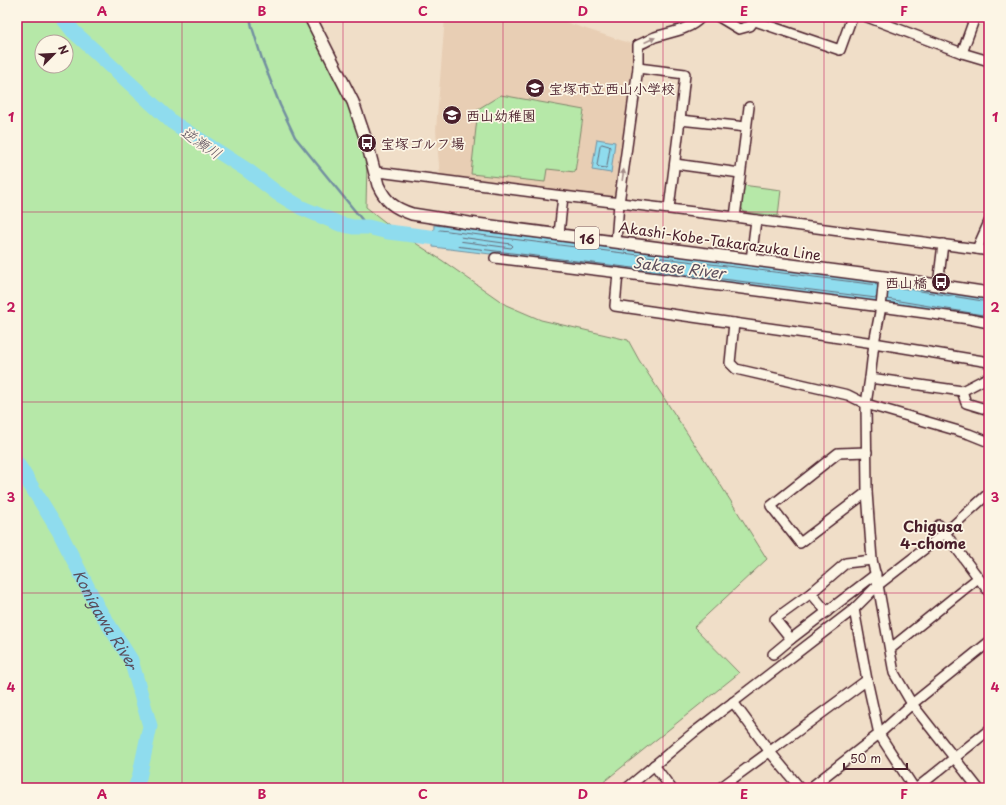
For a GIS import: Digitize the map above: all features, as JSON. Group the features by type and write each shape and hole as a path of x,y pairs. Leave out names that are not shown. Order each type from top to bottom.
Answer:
{"main road":[{"name":"Akashi-Kobe-Takarazuka Line","path":"310,17 353,102 378,185 386,199 396,208 412,214 884,277 989,293"}],"street":[{"path":"616,242 619,203 638,68 638,45 696,23 701,17"},
{"path":"720,17 738,29 750,26 756,19 840,50 852,17"},
{"path":"867,17 962,53 989,61"},
{"path":"962,53 975,17"},
{"path":"638,68 684,74 669,208"},
{"path":"735,217 749,107"},
{"path":"680,120 746,127"},
{"path":"675,164 740,173"},
{"path":"375,172 669,208 989,251"},
{"path":"559,234 563,196"},
{"path":"751,260 756,220"},
{"path":"977,249 989,222"},
{"path":"938,285 943,244"},
{"path":"495,258 881,307 989,323"},
{"path":"618,273 615,306 874,343 989,362"},
{"path":"884,277 881,307 874,343 866,404 867,492 872,560 876,574 894,673 912,704 978,788"},
{"path":"734,323 730,363 736,369 848,395 866,404 969,434 989,442"},
{"path":"870,378 962,391 989,377"},
{"path":"962,391 966,403 989,410"},
{"path":"867,452 838,452 771,506 800,543 867,492"},
{"path":"626,788 693,733 854,609 878,585 942,529 989,493"},
{"path":"942,529 978,578 988,587"},
{"path":"791,639 775,619 846,563 872,560"},
{"path":"773,654 876,574"},
{"path":"890,649 978,578"},
{"path":"811,592 827,612"},
{"path":"854,609 879,734 916,788 989,730"},
{"path":"810,788 879,734 912,704 989,642"},
{"path":"720,788 867,680"},
{"path":"733,702 770,752 800,788"},
{"path":"654,765 671,788"}],"shaded area":[{"name":"宝塚市立西山小学校","path":"445,17 550,17 635,45 616,199 440,176 436,130"}],"green space":[{"path":"17,17 307,17 343,87 367,160 366,207 394,229 506,305 541,320 628,340 639,360 710,468 767,559 694,627 739,673 596,788 17,788"},
{"path":"501,95 584,110 575,172 547,169 545,182 471,174 478,109"},
{"path":"742,185 781,190 778,216 744,212 741,207"}],"water":[{"path":"597,139 615,142 611,173 592,170"},
{"name":"Sakase River","path":"434,225 889,283 989,298 989,320 712,281 433,247"}],"waterway":[{"name":"逆瀬川","path":"62,17 73,31 172,122 247,170 277,193 302,208 340,224 353,227 368,227 388,232 454,240"},
{"path":"250,17 262,59 280,105 295,137 368,227"},
{"name":"Konigawa River","path":"17,463 59,531 98,608 131,660 150,726 139,778 135,788"}],"place":[{"name":"宝塚市立西山小学校","path":"535,88"},
{"name":"西山幼稚園","path":"452,115"},
{"name":"宝塚ゴルフ場","path":"367,143"},
{"name":"西山橋","path":"941,282"}],"district":[{"name":"Chigusa 4-chome","path":"933,534"}]}
